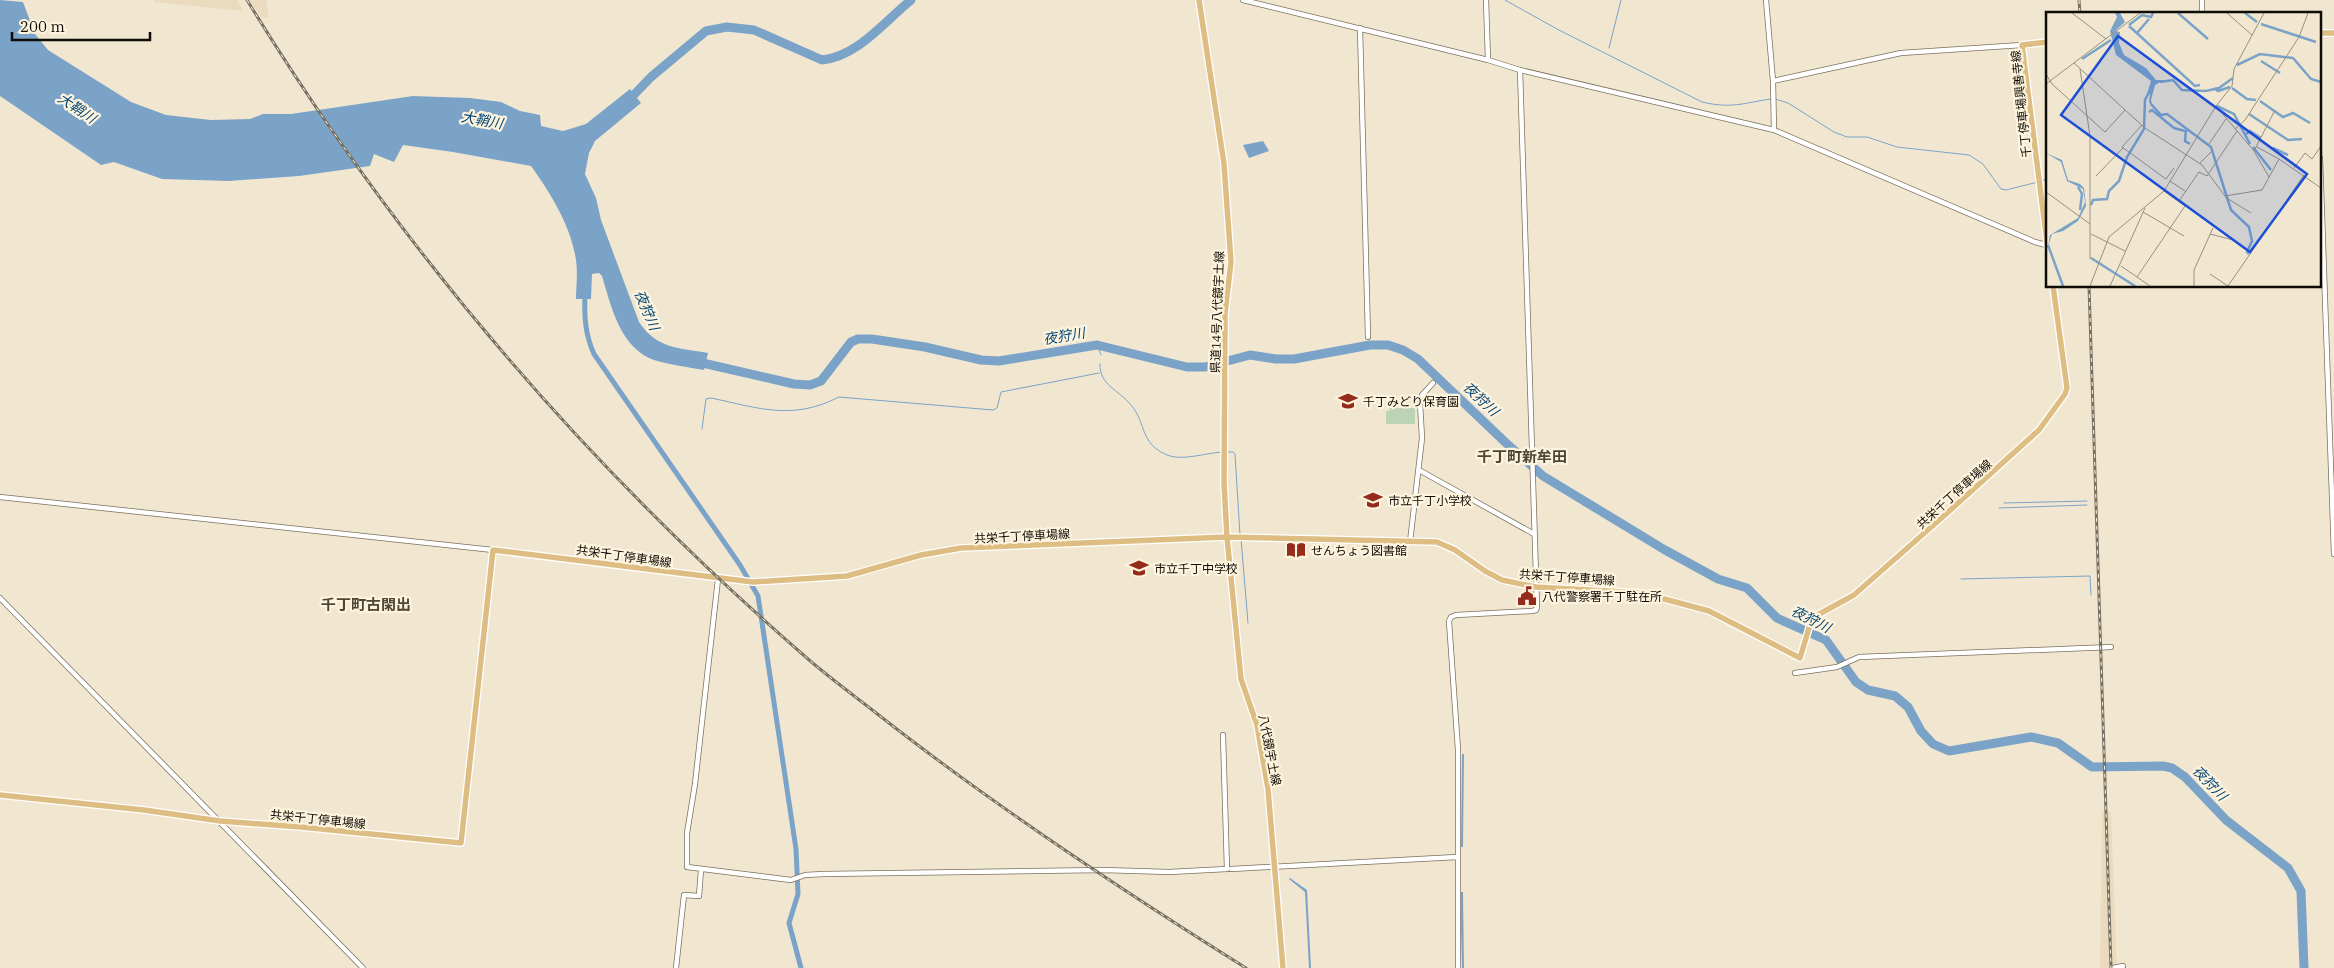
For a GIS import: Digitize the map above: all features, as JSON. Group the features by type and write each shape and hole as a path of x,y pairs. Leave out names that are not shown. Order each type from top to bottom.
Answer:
{"main road":[{"name":"県道14号八代鏡宇土線","path":"1199,0 1226,188 1231,262 1225,313 1224,452 1229,537"},
{"name":"千丁停車場興善寺線","path":"2046,42 2022,45 2046,238"},
{"name":"共栄千丁停車場線","path":"0,795 144,810 220,821 461,843 493,550 753,582 847,576 934,552 961,548 1229,537 1410,542 1446,545 1493,576 1515,583 1536,587 1620,590 1662,598 1709,611 1800,658 1812,618 1854,595 2017,451 2045,423 2065,394 2067,388 2053,288"},
{"name":"八代鏡宇土線","path":"1229,537 1241,679 1258,725 1262,749 1275,867 1283,968"}],"street":[{"path":"1243,0 1488,60 1520,70 1774,130 2046,247"},
{"path":"1486,0 1488,60"},
{"path":"1766,0 1773,82 1774,130"},
{"path":"1360,28 1368,337"},
{"path":"1773,82 1901,53 2022,45"},
{"path":"1458,968 1458,750 1449,621 1451,617 1456,615 1536,610 1520,70"},
{"path":"2322,215 2334,554"},
{"path":"1410,542 1422,438 1420,403 1422,395 1433,382"},
{"path":"1419,470 1534,534"},
{"path":"0,497 493,550"},
{"path":"718,579 697,767 687,833 687,867 791,880 806,875 1103,870 1169,872 1227,869 1223,735"},
{"path":"0,598 364,968"},
{"path":"1795,673 1838,666 1859,657 2111,647"},
{"path":"1231,869 1457,858"},
{"path":"676,968 684,895 699,896 701,870"},
{"path":"2113,968 2123,966"}],"shaded area":[{"path":"154,0 237,0 243,11 154,2"},
{"path":"250,0 266,0 269,18 261,17"},
{"path":"2102,812 2111,812 2117,968 2100,968"}],"green space":[{"path":"1390,408 1415,408 1415,424 1386,424 1386,411 1389,411"}],"water":[{"path":"0,0 23,2 35,34 48,50 131,102 166,115 211,120 250,119 263,114 291,114 413,96 470,98 501,102 520,111 540,115 541,126 563,131 586,124 630,89 641,103 595,141 589,153 585,174 596,198 601,220 639,322 653,338 669,346 708,353 704,370 654,360 642,354 633,346 625,336 613,313 602,276 599,273 592,274 591,299 576,299 577,265 570,235 553,199 531,166 403,145 394,162 374,154 370,166 299,176 229,181 162,179 114,162 101,165 0,96"},
{"path":"1263,141 1269,151 1249,158 1243,145"},
{"path":"1462,754 1464,754 1463,847 1461,847"},
{"path":"1290,878 1307,890 1311,968 1309,968 1305,892"},
{"path":"1460,892 1463,892 1464,968 1462,968"}],"waterway":[{"name":"大鞘川","path":"626,103 651,77 706,31 727,27 754,30 822,60 835,57 859,45 911,0"},
{"path":"1505,0 1557,29 1702,102 1730,105 1771,99"},
{"path":"1609,48 1621,0"},
{"path":"1775,99 1788,103 1834,132 1847,137 1867,137 1897,147 1969,155 1983,164 2001,189 2006,190 2038,182"},
{"path":"2041,181 2046,180"},
{"path":"585,294 586,325 594,354 740,565 758,596 796,849 798,894 789,923 801,968"},
{"name":"夜狩川","path":"694,361 794,384 810,385 821,381 851,342 858,339 872,339 925,347 981,360 999,361 1097,345 1187,367 1205,367 1250,355 1276,359 1294,359 1370,345 1388,345 1403,350 1418,359 1543,476 1665,550 1718,579 1747,588 1777,618 1826,640 1856,682 1868,690 1895,696 1908,707 1921,731 1933,744 1949,751 2031,737 2058,743 2092,767 2163,766 2172,768 2185,777 2226,820 2288,868 2301,891 2304,968"},
{"path":"1097,345 1101,355"},
{"path":"1100,364 1106,382 1131,405 1139,418 1147,438 1157,449 1165,454 1178,457 1222,452"},
{"path":"702,429 706,399 711,398 775,410 806,409 839,397 993,410 997,408 1001,392 1099,373"},
{"path":"1226,452 1233,452 1235,454 1240,535"},
{"path":"2004,503 2087,501"},
{"path":"1999,508 2087,505"},
{"path":"1241,539 1248,623"},
{"path":"1961,579 2090,576 2091,595"}],"railway":[{"path":"247,0 305,91 433,267 502,351 574,432 649,511 727,586 808,659 924,750 968,783 1105,878 1246,968"},
{"path":"2079,0 2080,12"},
{"path":"2089,288 2111,968"}],"place":[{"name":"千丁みどり保育園","path":"1348,401"},
{"name":"市立千丁小学校","path":"1373,500"},
{"name":"せんちょう図書館","path":"1296,550"},
{"name":"市立千丁中学校","path":"1139,568"},
{"name":"八代警察署千丁駐在所","path":"1527,596"}],"district":[{"name":"千丁町新牟田","path":"1522,456"},
{"name":"千丁町古閑出","path":"366,604"}]}
